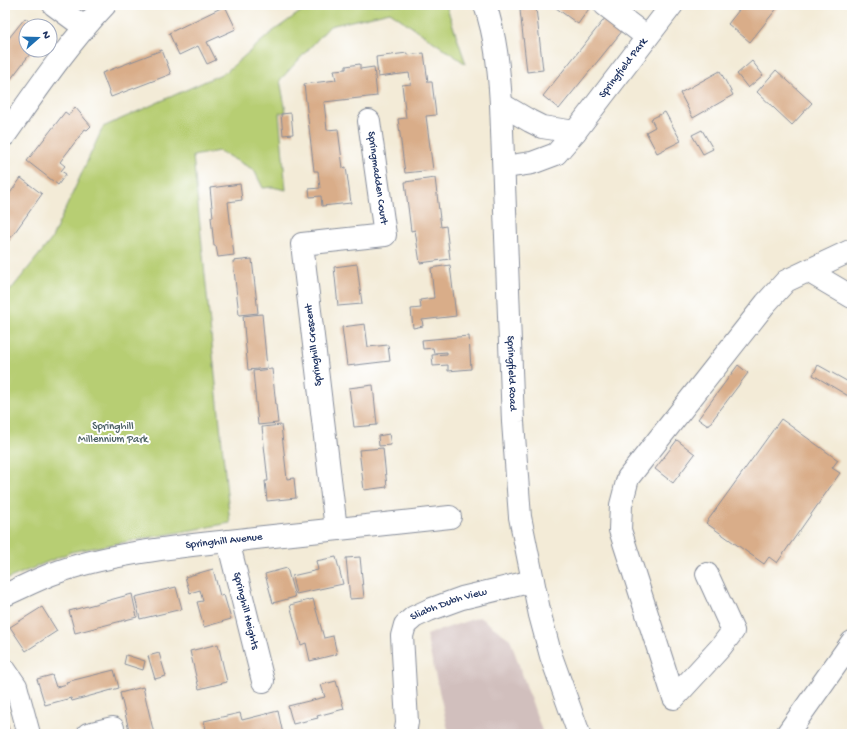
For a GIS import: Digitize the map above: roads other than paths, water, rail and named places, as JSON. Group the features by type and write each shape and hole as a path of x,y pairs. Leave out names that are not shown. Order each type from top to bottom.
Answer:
{"main road":[{"path":"54,5 84,27"},
{"path":"5,134 84,27 105,5"},
{"name":"Springfield Road","path":"485,5 492,28 496,52 501,104 510,339 520,517 533,582 551,656 579,734"},
{"path":"605,5 647,36"},
{"name":"Springfield Park","path":"504,167 532,163 556,154 575,132 672,5"},
{"path":"501,104 542,127 575,132"},
{"name":"Springmadden Court","path":"369,121 385,235"},
{"name":"Springhill Crescent","path":"336,529 302,244 385,235"},
{"path":"707,574 733,631 720,648 674,698 620,530 620,505 628,478 766,303 786,281 852,250"},
{"path":"808,271 852,296"},
{"name":"Springhill Avenue","path":"5,595 52,574 120,556 228,541 450,517"},
{"name":"Springhill Heights","path":"228,541 263,681"},
{"name":"Sliabh Dubh View","path":"405,734 407,722 402,636 405,625 414,617 462,598 533,582"},
{"path":"787,734 852,642"},
{"path":"5,670 16,686 29,734"},
{"path":"88,734 113,728"}],"park label":[{"name":"Springhill Millennium Park","path":"113,433"}]}
